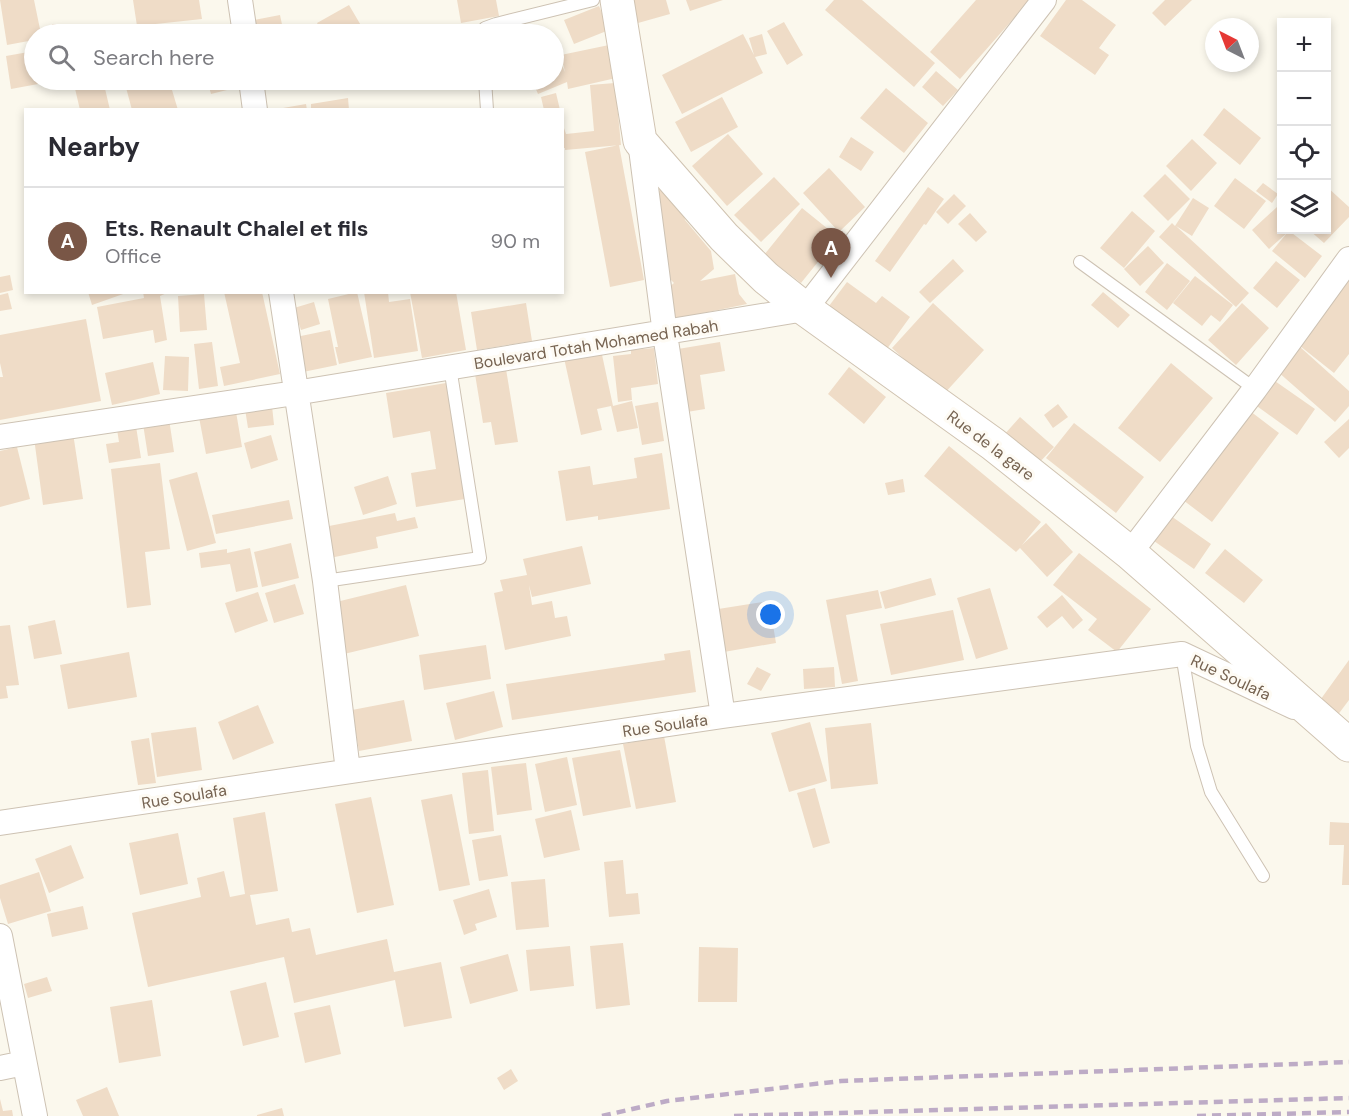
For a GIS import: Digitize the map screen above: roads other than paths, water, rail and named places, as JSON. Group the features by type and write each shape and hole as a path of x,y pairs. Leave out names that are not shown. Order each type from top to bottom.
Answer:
{"main road":[{"path":"617,0 640,141"},
{"name":"Rue de la gare","path":"640,141 724,237 766,278 805,309 993,444 1130,553 1349,745"}],"street":[{"path":"240,0 244,24"},
{"path":"805,309 1044,0"},
{"path":"252,90 255,108"},
{"path":"640,141 665,334 723,716"},
{"path":"1130,553 1349,259"},
{"path":"281,294 325,581 348,771"},
{"name":"Boulevard Totah Mohamed Rabah","path":"0,437 295,393 665,334 805,309"},
{"name":"Rue Soulafa","path":"0,823 723,716 1182,654 1318,718"},
{"path":"0,936 34,1116"},
{"path":"0,1068 24,1063"}],"lane":[{"path":"496,24 593,0"},
{"path":"486,90 487,108"},
{"path":"1080,262 1254,389"},
{"path":"325,581 480,558 450,367"},
{"path":"1182,654 1197,746 1211,792 1263,876"}],"railway":[{"path":"602,1116 667,1101 841,1081 1349,1062"},
{"path":"734,1116 1349,1098"},
{"path":"1197,1116 1349,1112"}],"place":[{"name":"Ets. Renault Chalel et fils","path":"831,278"}]}
